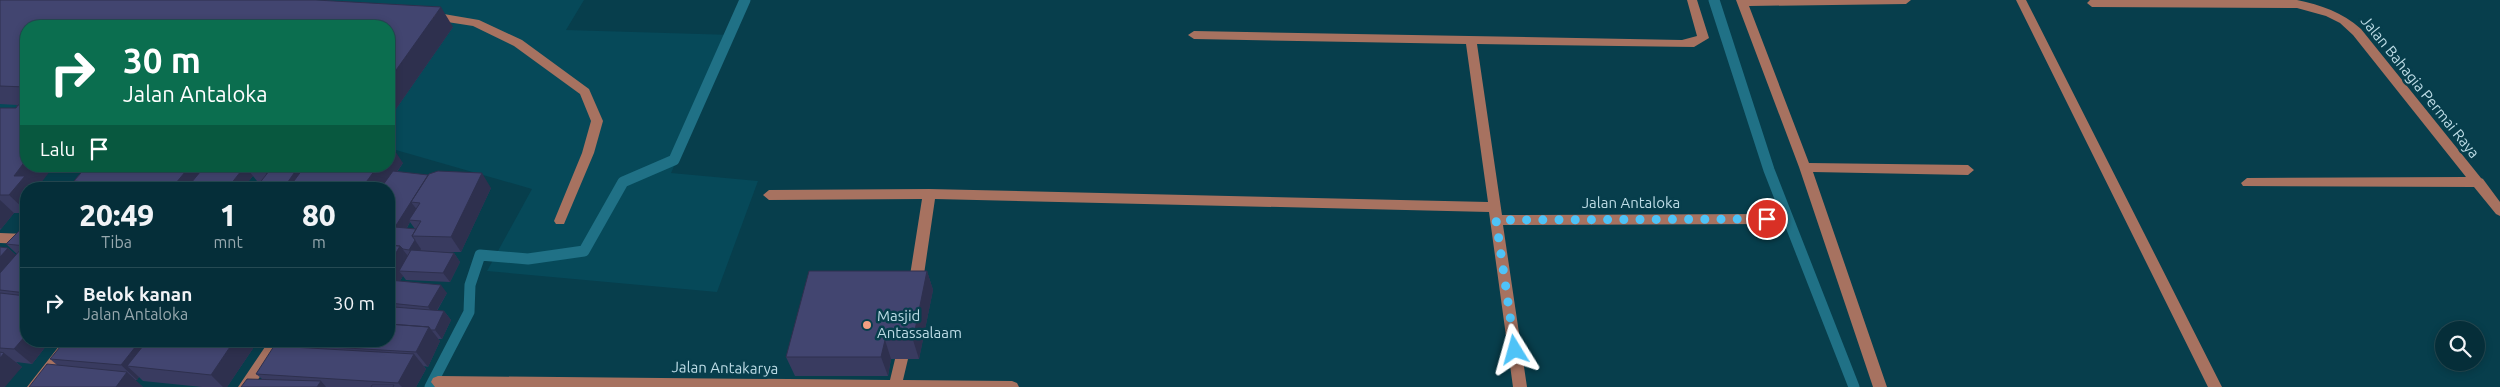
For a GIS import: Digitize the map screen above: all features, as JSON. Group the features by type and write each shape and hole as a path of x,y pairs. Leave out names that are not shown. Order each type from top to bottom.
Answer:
{"street":[{"path":"1194,34 1471,41 1694,43 1703,38 1692,0"},
{"path":"1880,387 1805,167 1741,1 1906,0"},
{"path":"2021,0 2216,387"},
{"name":"Jalan Bahagia Permai Raya","path":"2092,3 2297,4 2326,10 2344,18 2479,182 2500,211"},
{"path":"423,14 475,23 518,43 585,92 597,121 588,153 560,221"},
{"path":"1471,41 1520,387"},
{"path":"1805,167 1968,170"},
{"path":"2247,184 2479,182"},
{"name":"Jalan Antaloka","path":"769,194 929,194 1495,213 1767,219"},
{"path":"914,290 929,194"},
{"path":"0,238 20,239"},
{"path":"34,387 66,347"},
{"path":"245,387 273,347"},
{"path":"895,387 901,359"},
{"name":"Jalan Antakarya","path":"438,382 1012,387"}],"shaded area":[{"path":"0,0 584,0 566,30 733,35 671,173 758,181 717,292 487,271 532,189 395,150 395,20 20,20 20,111 0,109"}],"building":[{"path":"0,0 316,0 441,7 395,72 395,20 20,20 20,87 0,86"},
{"path":"20,105 20,168 14,176 25,176 9,195 0,195 0,108 16,108"},
{"path":"395,171 428,175 395,227 395,182 385,182"},
{"path":"438,171 482,173 451,237 412,236 421,221 409,220 420,203 411,202 429,174"},
{"path":"82,172 185,172 177,182 74,181"},
{"path":"200,172 240,172 232,182 192,182"},
{"path":"268,172 295,172 288,182 260,182"},
{"path":"301,172 374,172 366,182 293,182"},
{"path":"395,227 416,229 412,236 415,240 409,250 403,249 400,246 395,246"},
{"path":"20,230 20,245 6,244"},
{"path":"395,246 400,246 395,255"},
{"path":"0,247 8,248 0,257"},
{"path":"20,250 20,292 0,290 0,273"},
{"path":"411,250 454,253 443,273 399,271"},
{"name":"Masjid Antassalaam","path":"809,271 927,271 913,340 885,340 881,357 786,357"},
{"path":"395,281 441,285 428,307 395,304"},
{"path":"0,293 20,295 20,342 14,349 0,348"},
{"path":"395,307 444,311 435,330 431,330 429,327 395,324"},
{"path":"395,324 429,327 416,352 329,347 395,347"},
{"path":"60,347 135,347 121,365 50,359"},
{"path":"142,347 230,347 211,375 127,366"},
{"path":"273,347 414,354 398,383 256,374"},
{"path":"47,364 127,372 116,387 29,387"},
{"path":"247,379 321,381 317,387 241,387"},
{"path":"372,385 394,385 393,387 371,387"}],"waterway":[{"path":"430,387 469,312 470,285 480,255 528,259 584,251 623,182 674,160 745,0"},
{"path":"1714,0 1769,170 1854,387"}],"place":[{"name":"Masjid Antassalaam","path":"867,325"}],"route":[{"path":"1515,350 1496,220 1767,219"}]}
